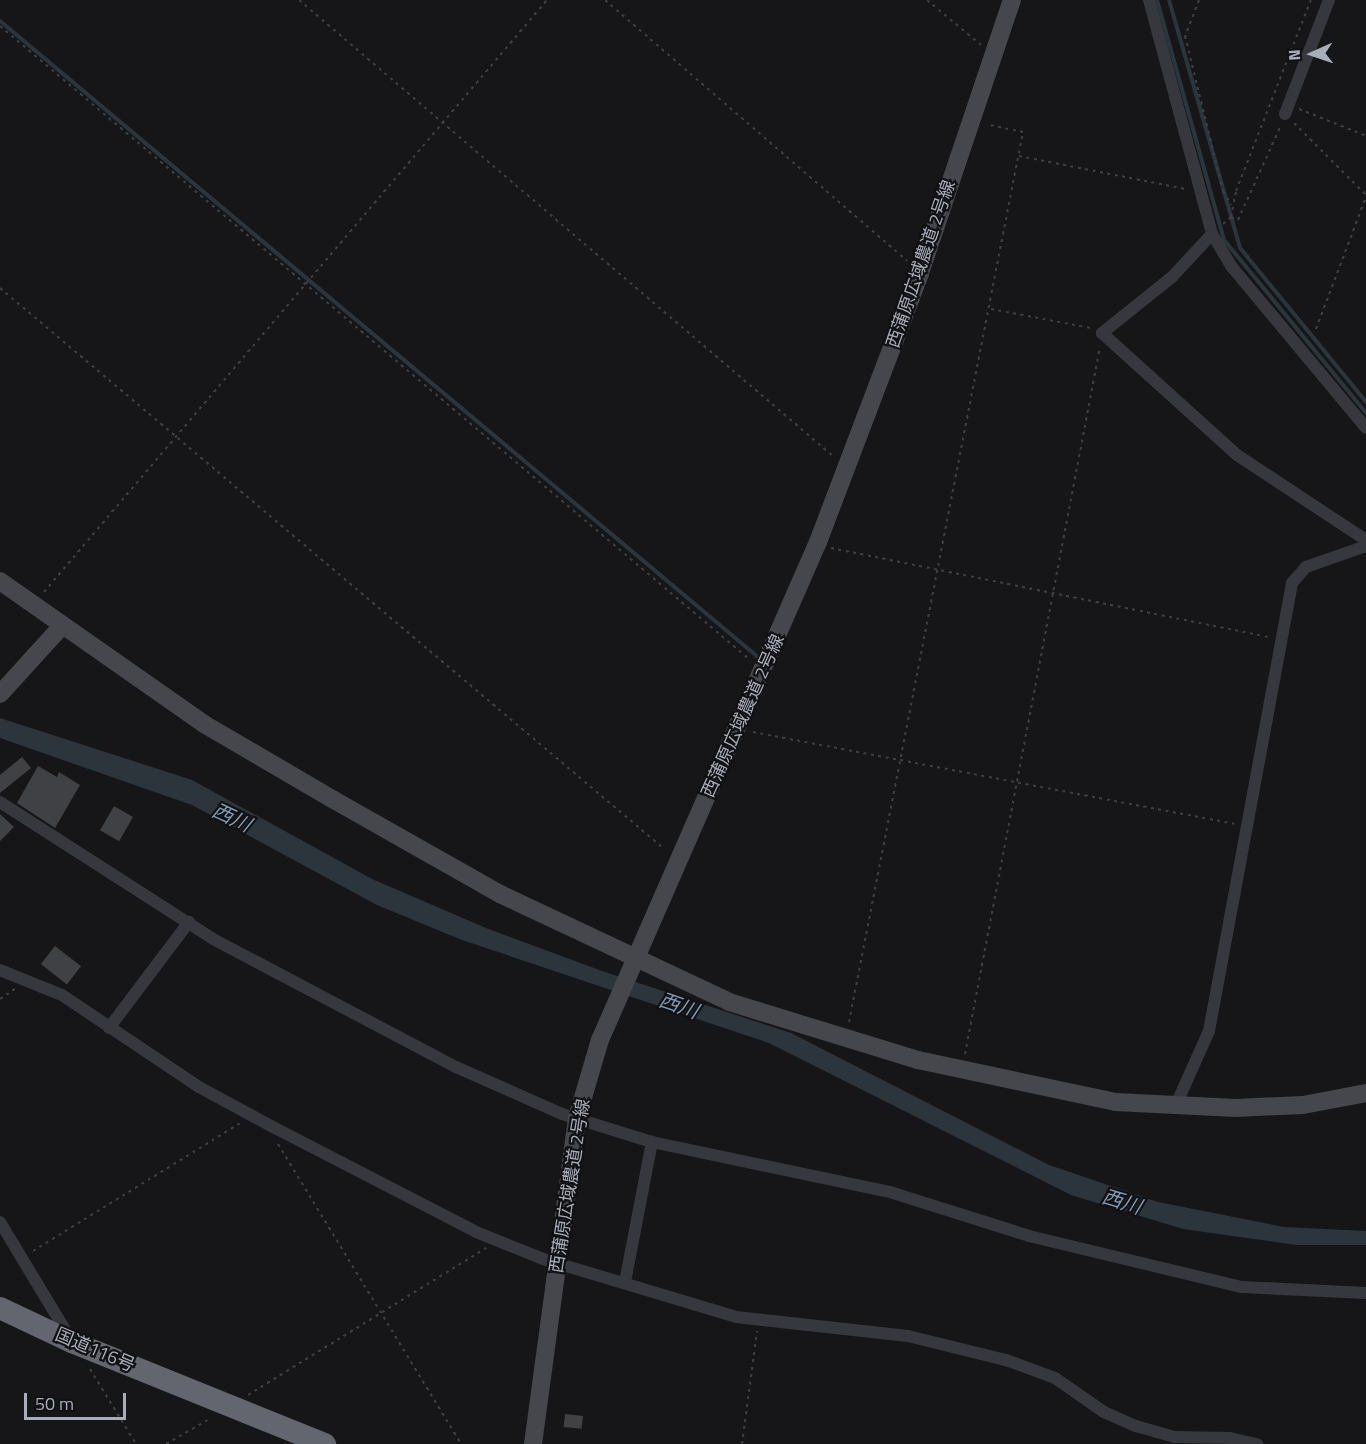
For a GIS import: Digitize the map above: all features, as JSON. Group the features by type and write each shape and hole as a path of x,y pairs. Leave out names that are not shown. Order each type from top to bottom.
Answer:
{"highway":[{"name":"国道116号","path":"0,1308 72,1342 325,1444"}],"street":[{"name":"西蒲原広域農道 2号線","path":"533,1444 577,1118 604,1026 763,671 818,542 920,273 1012,0"},
{"path":"1149,0 1212,234 1232,267 1366,428"},
{"path":"1287,110 1329,0"},
{"path":"1212,234 1172,277 1102,333 1237,455 1366,540"},
{"path":"1175,1107 1209,1031 1245,827 1281,639 1296,574 1366,546"},
{"path":"0,582 61,627 204,724 325,795 500,894 633,963 729,1002 844,1039 962,1069 1115,1102 1175,1107 1303,1105 1366,1093"},
{"path":"0,694 61,627"},
{"path":"0,802 213,939 456,1067 577,1118 652,1142 894,1193 1029,1236 1242,1287 1366,1293"},
{"path":"109,1028 189,922"},
{"path":"0,970 62,995 199,1087 496,1240 557,1262 736,1317 908,1336 1006,1360 1055,1378 1104,1412 1136,1426 1175,1437 1230,1438 1257,1444"},
{"path":"625,1282 652,1142"},
{"path":"0,1222 72,1342"}],"path":[{"path":"299,0 846,468"},
{"path":"32,606 547,0"},
{"path":"605,0 920,273"},
{"path":"927,0 992,54"},
{"path":"1199,0 1185,36 1223,191 1231,205"},
{"path":"1212,234 1231,216 1231,205 1311,0"},
{"path":"0,26 763,671"},
{"path":"1231,216 1238,220 1287,110"},
{"path":"1287,110 1366,136"},
{"path":"1287,110 1366,196 1316,329"},
{"path":"844,1039 858,986 1023,132 988,125"},
{"path":"1019,156 1201,191"},
{"path":"0,288 391,622 662,848"},
{"path":"962,1069 1102,333 990,308"},
{"path":"818,542 838,552 1281,639"},
{"path":"736,727 1245,827"},
{"path":"22,1258 230,1131 251,1114"},
{"path":"273,1127 278,1144 384,1313 461,1444"},
{"path":"166,1444 478,1256 496,1240"},
{"path":"742,1444 759,1319"},
{"path":"72,1342 136,1444"}],"water":[{"name":"西川","path":"0,718 192,780 372,879 486,928 602,971 791,1033 1049,1165 1158,1202 1284,1227 1366,1231 1366,1245 1297,1245 1183,1229 1071,1195 769,1043 462,940 377,905 192,805 0,738"}],"building":[{"path":"22,757 31,768 0,793 0,775"},
{"path":"38,766 57,777 59,772 80,785 55,828 17,803"},
{"path":"114,806 133,817 119,841 100,830"},
{"path":"0,814 14,827 0,841"},
{"path":"55,946 81,966 67,984 41,964"},
{"path":"565,1414 583,1416 582,1429 564,1427"}],"waterway":[{"path":"1157,0 1224,240 1366,413"},
{"path":"1169,0 1240,248 1366,402"},
{"path":"0,21 758,657"}]}
